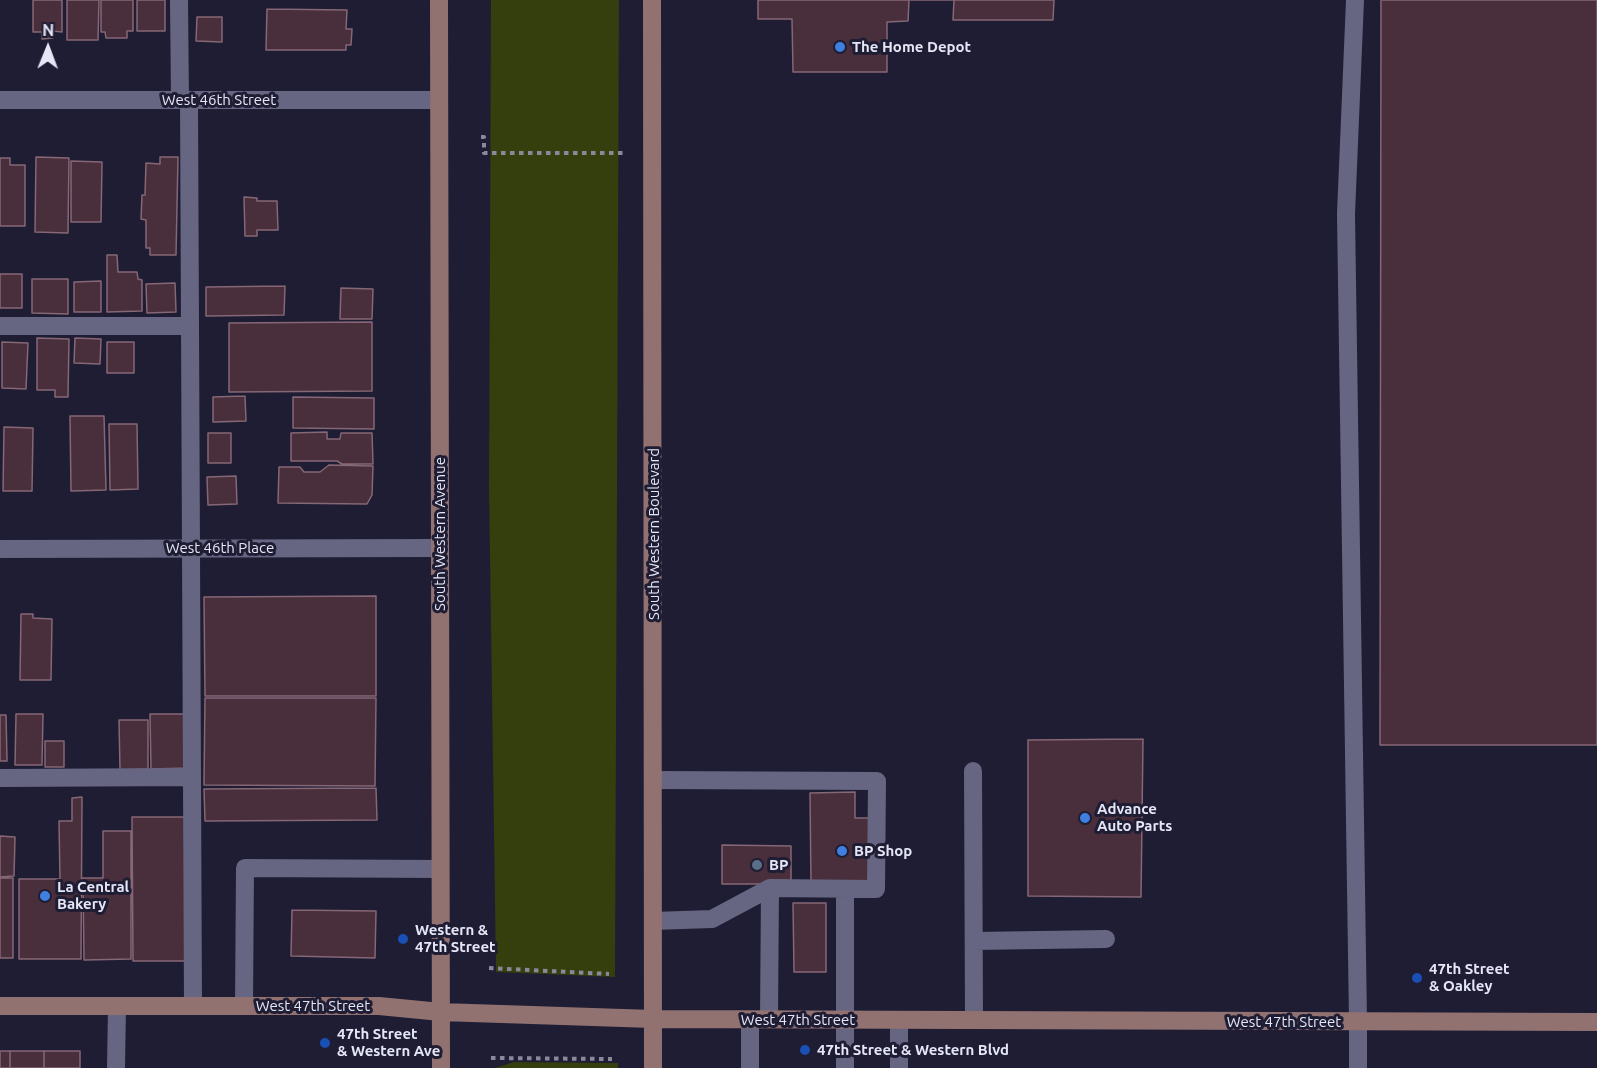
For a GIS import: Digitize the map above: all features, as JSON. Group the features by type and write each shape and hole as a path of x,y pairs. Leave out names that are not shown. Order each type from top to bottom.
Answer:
{"main road":[{"name":"South Western Avenue","path":"439,0 441,1068"},
{"name":"South Western Boulevard","path":"652,0 653,1068"},
{"name":"West 47th Street","path":"0,1006 379,1006 441,1012 750,1020 1597,1022"}],"street":[{"path":"179,0 185,100 190,326 193,1005"},
{"path":"1355,0 1346,214 1358,1068"},
{"name":"West 46th Street","path":"0,100 439,100"},
{"path":"0,326 190,326"},
{"name":"West 46th Place","path":"0,549 440,548"},
{"path":"973,771 974,1020"},
{"path":"0,778 192,777"},
{"path":"653,921 712,919 771,888 876,889 877,781 654,780"},
{"path":"244,1006 245,868 441,869"},
{"path":"769,1019 771,888"},
{"path":"844,1068 845,889"},
{"path":"974,941 1106,939"},
{"path":"116,1068 117,1005"},
{"path":"750,1020 750,1068"},
{"path":"899,1020 899,1068"}],"path":[{"path":"480,137 484,137 484,153 625,153"},
{"path":"489,968 609,974"},
{"path":"491,1058 612,1059"}],"green space":[{"path":"491,0 619,0 615,977 496,972 489,487"},
{"path":"514,1062 618,1063 618,1068 495,1068"}],"building":[{"path":"33,0 62,0 62,32 53,31 53,38 42,39 42,32 33,32"},
{"path":"67,0 99,0 98,40 67,40"},
{"path":"101,0 133,0 133,31 127,31 127,38 106,38 105,32 101,32"},
{"path":"137,0 165,0 165,31 137,31"},
{"name":"The Home Depot","path":"758,0 909,0 908,21 887,22 887,72 793,72 792,19 758,19"},
{"path":"954,0 1054,0 1053,20 953,20"},
{"path":"1381,0 1597,0 1597,745 1380,745"},
{"path":"267,9 347,10 346,29 352,29 351,45 346,45 346,50 266,50"},
{"path":"197,17 222,17 222,42 196,41"},
{"path":"36,157 69,158 68,233 35,232"},
{"path":"160,157 178,157 176,255 150,255 150,248 146,248 146,220 141,219 142,195 145,195 146,163 160,164"},
{"path":"0,158 10,158 10,165 25,165 25,226 0,226"},
{"path":"71,161 102,162 101,222 71,222"},
{"path":"244,197 257,198 257,201 277,201 278,230 257,230 257,236 245,236"},
{"path":"107,255 117,255 118,272 137,272 138,279 142,280 142,311 107,312"},
{"path":"0,274 22,274 22,308 0,308"},
{"path":"32,279 68,279 68,314 32,313"},
{"path":"101,281 101,312 74,312 74,282"},
{"path":"175,283 176,312 147,313 146,284"},
{"path":"285,286 284,315 206,316 206,287"},
{"path":"341,288 373,289 372,319 340,319"},
{"path":"372,322 372,391 229,392 229,323"},
{"path":"37,338 69,339 68,397 55,397 55,390 37,390"},
{"path":"75,338 101,339 100,364 74,363"},
{"path":"2,342 28,343 26,389 2,388"},
{"path":"107,342 134,342 134,373 107,373"},
{"path":"245,396 246,421 213,422 213,397"},
{"path":"293,397 374,398 374,429 293,428"},
{"path":"70,416 104,416 106,490 71,491"},
{"path":"109,424 137,424 138,489 110,490"},
{"path":"4,427 33,428 32,491 3,491"},
{"path":"327,432 327,439 340,439 341,433 372,433 373,464 291,461 291,433"},
{"path":"208,433 231,433 231,463 208,463"},
{"path":"329,465 373,466 372,495 367,504 278,503 279,467 300,467 304,472 320,472"},
{"path":"236,476 237,504 208,505 207,477"},
{"path":"376,596 376,696 205,696 204,597"},
{"path":"21,614 33,614 33,618 52,619 51,680 20,680"},
{"path":"205,698 376,698 375,786 204,785"},
{"path":"16,714 43,714 42,765 15,765"},
{"path":"150,714 187,714 188,768 151,769"},
{"path":"0,715 6,715 7,761 0,761"},
{"path":"119,720 148,720 148,769 120,770"},
{"name":"Advance Auto Parts","path":"1143,739 1141,897 1028,896 1028,740"},
{"path":"45,741 64,741 64,767 45,767"},
{"path":"376,788 377,820 205,821 204,789"},
{"name":"BP Shop","path":"855,792 855,818 874,818 874,884 811,883 810,793"},
{"path":"82,797 81,959 19,959 19,879 60,879 59,821 72,821 72,798"},
{"path":"132,817 186,817 185,961 133,961"},
{"path":"103,831 131,831 131,959 84,960 83,878 103,878"},
{"path":"0,836 15,837 14,876 0,877"},
{"name":"BP","path":"722,845 791,846 791,884 722,884"},
{"path":"0,878 13,878 13,958 0,958"},
{"name":"BP","path":"793,903 826,903 826,972 794,972"},
{"path":"292,910 376,911 375,958 291,956"},
{"path":"0,1051 10,1051 10,1068 0,1068"},
{"path":"10,1051 44,1051 44,1068 10,1068"},
{"path":"44,1051 80,1051 80,1068 44,1068"}],"place":[{"name":"The Home Depot","path":"840,47"},
{"name":"Advance Auto Parts","path":"1085,818"},
{"name":"BP Shop","path":"842,851"},
{"name":"BP","path":"757,865"},
{"name":"La Central Bakery","path":"45,896"},
{"name":"Western & 47th Street","path":"403,939"},
{"name":"47th Street & Oakley","path":"1417,978"},
{"name":"47th Street & Western Ave","path":"325,1043"},
{"name":"47th Street & Western Blvd","path":"805,1050"}]}
